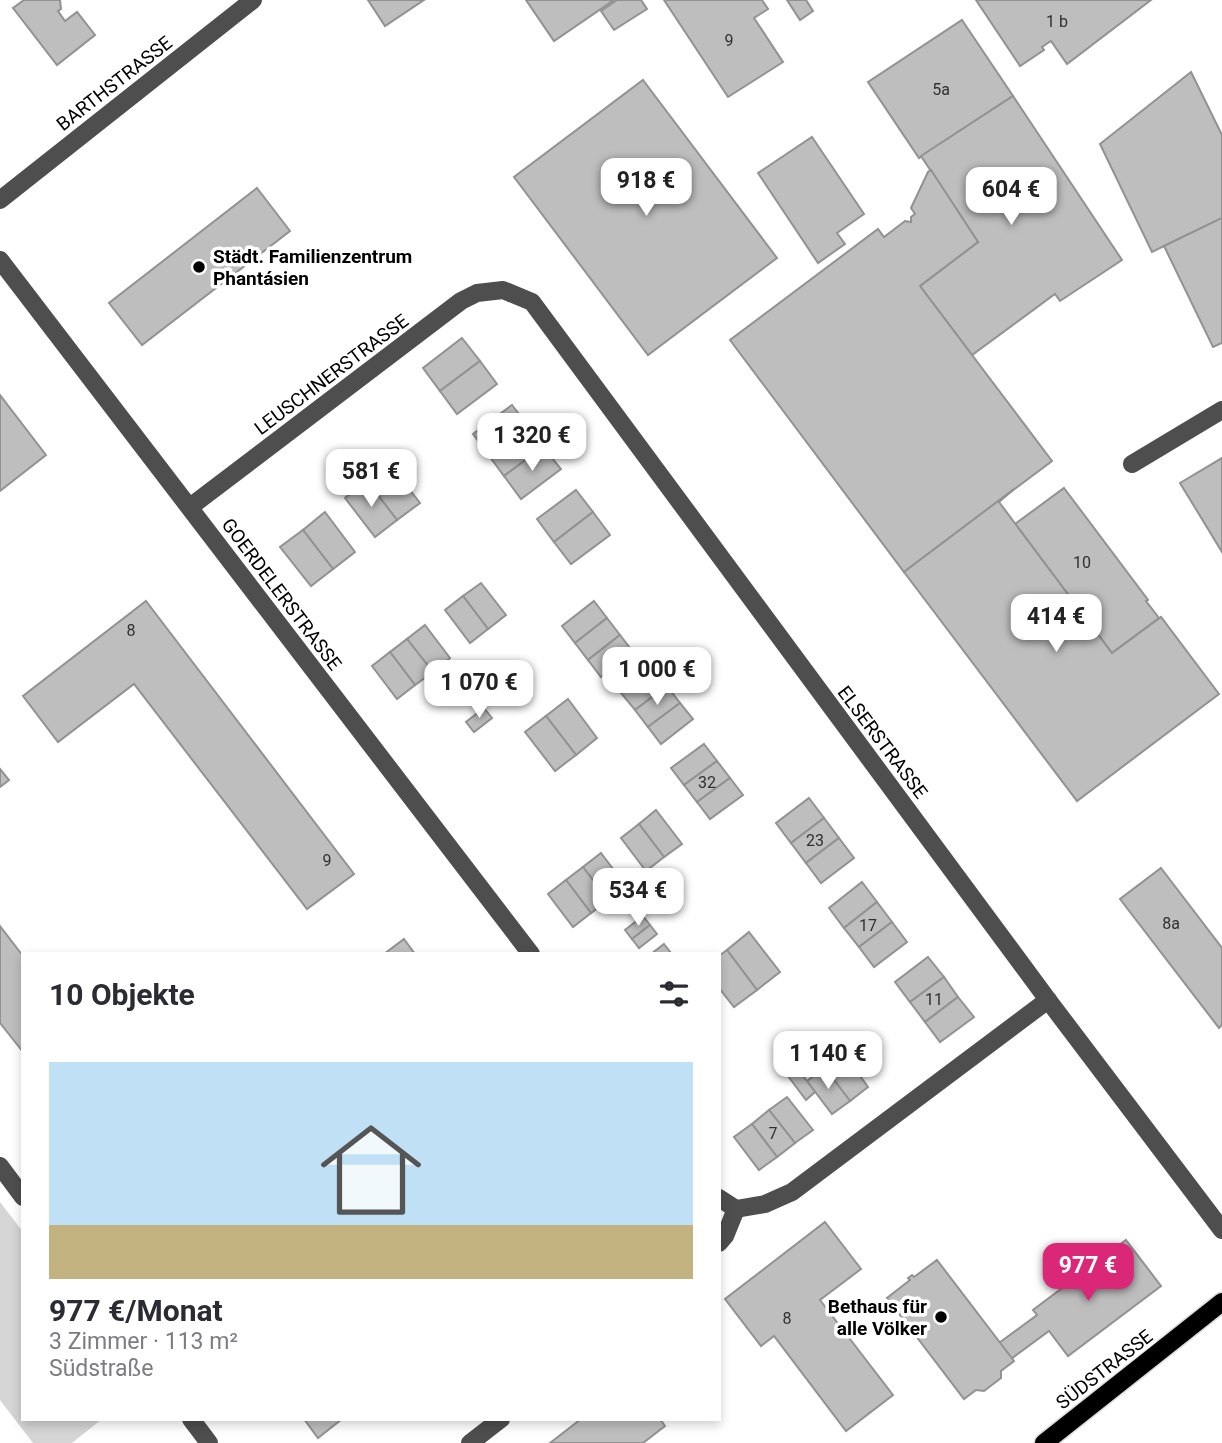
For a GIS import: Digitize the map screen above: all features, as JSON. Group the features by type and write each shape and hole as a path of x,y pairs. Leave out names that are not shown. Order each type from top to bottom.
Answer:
{"main road":[{"name":"SÜDSTRASSE","path":"1044,1443 1222,1302"}],"street":[{"name":"BARTHSTRASSE","path":"0,200 253,0"},
{"name":"GOERDELERSTRASSE","path":"0,260 529,952"},
{"name":"LEUSCHNERSTRASSE","path":"190,507 461,301 477,293 503,290"},
{"name":"ELSERSTRASSE","path":"503,290 532,302 1048,1000 1222,1230"},
{"path":"1132,464 1222,410"},
{"path":"721,1199 736,1209 765,1204 792,1192 1048,1000"},
{"path":"0,1166 21,1193"},
{"path":"721,1241 736,1209"},
{"path":"192,1421 209,1443"},
{"path":"470,1443 498,1421"}],"shaded area":[{"path":"0,1202 21,1229 21,1421 100,1421 72,1443 33,1443 0,1400"}],"building":[{"path":"24,0 60,0 61,9 58,11 65,21 77,12 95,35 57,65 13,8"},
{"path":"368,0 424,0 385,26"},
{"path":"526,0 614,0 554,41"},
{"path":"617,0 641,0 647,9 614,30 601,11"},
{"path":"664,0 762,0 768,9 754,18 783,62 728,97"},
{"path":"787,0 806,0 813,11 800,20"},
{"path":"976,0 1151,0 1067,64 1051,41 1042,47 1044,50 1020,66"},
{"path":"962,20 1013,96 919,158 868,82"},
{"path":"1191,72 1222,135 1222,218 1152,252 1100,144"},
{"path":"643,80 777,258 648,355 514,177"},
{"path":"1013,96 1122,260 1060,301 1055,294 972,355 920,286 978,242 921,156"},
{"path":"812,137 864,214 837,233 845,244 818,263 758,173"},
{"path":"931,170 978,242 920,286 1052,461 904,572 730,340 878,229 884,237 905,221 911,222 911,217 915,214 911,208"},
{"name":"Städt. Familienzentrum Phantásien","path":"257,188 290,231 142,345 109,303"},
{"path":"1222,218 1222,343 1213,347 1164,246"},
{"path":"462,338 480,361 440,391 423,368"},
{"path":"480,361 497,384 457,414 440,391"},
{"path":"0,395 46,455 0,491"},
{"path":"512,405 529,427 490,457 473,434"},
{"path":"529,427 543,447 504,476 490,457"},
{"path":"543,447 561,469 521,499 504,476"},
{"path":"1222,458 1222,552 1180,483"},
{"path":"389,463 420,503 397,520 367,481"},
{"path":"367,481 397,520 375,537 345,498"},
{"path":"1064,488 1159,618 1112,653 1015,524"},
{"path":"1014,489 999,502 1112,653 1161,617 1219,694 1077,801 904,572"},
{"path":"576,490 593,512 554,542 537,519"},
{"path":"325,512 355,552 333,569 303,530"},
{"path":"593,512 610,535 571,564 554,542"},
{"path":"303,530 333,569 311,586 280,547"},
{"path":"481,583 506,615 488,629 463,596"},
{"path":"463,596 488,629 470,643 445,610"},
{"path":"146,601 354,874 307,909 134,684 58,742 23,696"},
{"path":"594,601 607,618 575,643 562,626"},
{"path":"607,618 620,635 588,660 575,643"},
{"path":"425,625 450,658 433,672 407,639"},
{"path":"620,635 633,652 601,677 588,660"},
{"path":"407,639 433,672 415,685 390,652"},
{"path":"390,652 415,685 397,699 372,666"},
{"path":"654,669 667,686 635,710 621,693"},
{"path":"667,686 680,703 648,727 635,710"},
{"path":"568,699 597,738 576,755 546,716"},
{"path":"680,703 693,719 661,744 648,727"},
{"path":"484,708 492,718 474,732 466,722"},
{"path":"546,716 576,755 555,771 525,732"},
{"path":"704,744 717,761 684,785 671,768"},
{"path":"717,761 730,778 697,802 684,785"},
{"path":"0,769 9,780 0,787"},
{"path":"730,778 743,795 710,819 697,802"},
{"path":"809,798 824,818 791,843 776,823"},
{"path":"656,810 682,844 664,857 639,824"},
{"path":"824,818 839,838 806,863 791,843"},
{"path":"639,824 664,857 646,871 621,838"},
{"path":"839,838 854,858 821,883 806,863"},
{"path":"601,853 626,886 608,900 583,867"},
{"path":"583,867 608,900 591,913 566,880"},
{"path":"1161,868 1222,948 1222,1025 1219,1028 1120,899"},
{"path":"566,880 591,913 573,927 548,894"},
{"path":"862,882 877,902 844,928 829,908"},
{"path":"877,902 892,922 859,947 844,928"},
{"path":"643,916 650,925 632,939 625,930"},
{"path":"892,922 907,942 874,967 859,947"},
{"path":"650,925 657,934 639,948 632,939"},
{"path":"0,926 21,953 21,1049 0,1023"},
{"path":"749,932 780,972 757,990 727,950"},
{"path":"404,939 414,952 387,952"},
{"path":"664,944 670,952 654,952"},
{"path":"727,950 757,990 734,1007 721,991 721,954"},
{"path":"928,957 944,977 910,1002 895,982"},
{"path":"944,977 958,997 925,1022 910,1002"},
{"path":"958,997 974,1017 940,1042 925,1022"},
{"path":"843,1054 853,1068 856,1067 868,1087 850,1101 825,1068"},
{"path":"825,1068 850,1101 832,1114 807,1081"},
{"path":"798,1069 815,1092 806,1100 788,1076"},
{"path":"787,1097 813,1130 795,1143 769,1110"},
{"path":"769,1110 795,1143 777,1157 752,1124"},
{"path":"752,1124 777,1157 759,1170 734,1137"},
{"path":"825,1222 861,1269 820,1300 893,1395 846,1431 774,1336 761,1346 725,1299"},
{"path":"1126,1240 1161,1286 1068,1356 1049,1331 1011,1359 999,1343 1037,1315 1033,1310"},
{"name":"Bethaus für alle Völker","path":"937,1260 1014,1361 1001,1371 1001,1378 984,1391 976,1390 964,1399 887,1298 910,1280 908,1278 912,1275 914,1277"},
{"path":"305,1421 339,1421 318,1438"},
{"path":"578,1421 661,1421 665,1426 643,1443 550,1443"}],"place":[{"name":"Städt. Familienzentrum Phantásien","path":"199,267"},
{"name":"Bethaus für alle Völker","path":"941,1317"}]}
